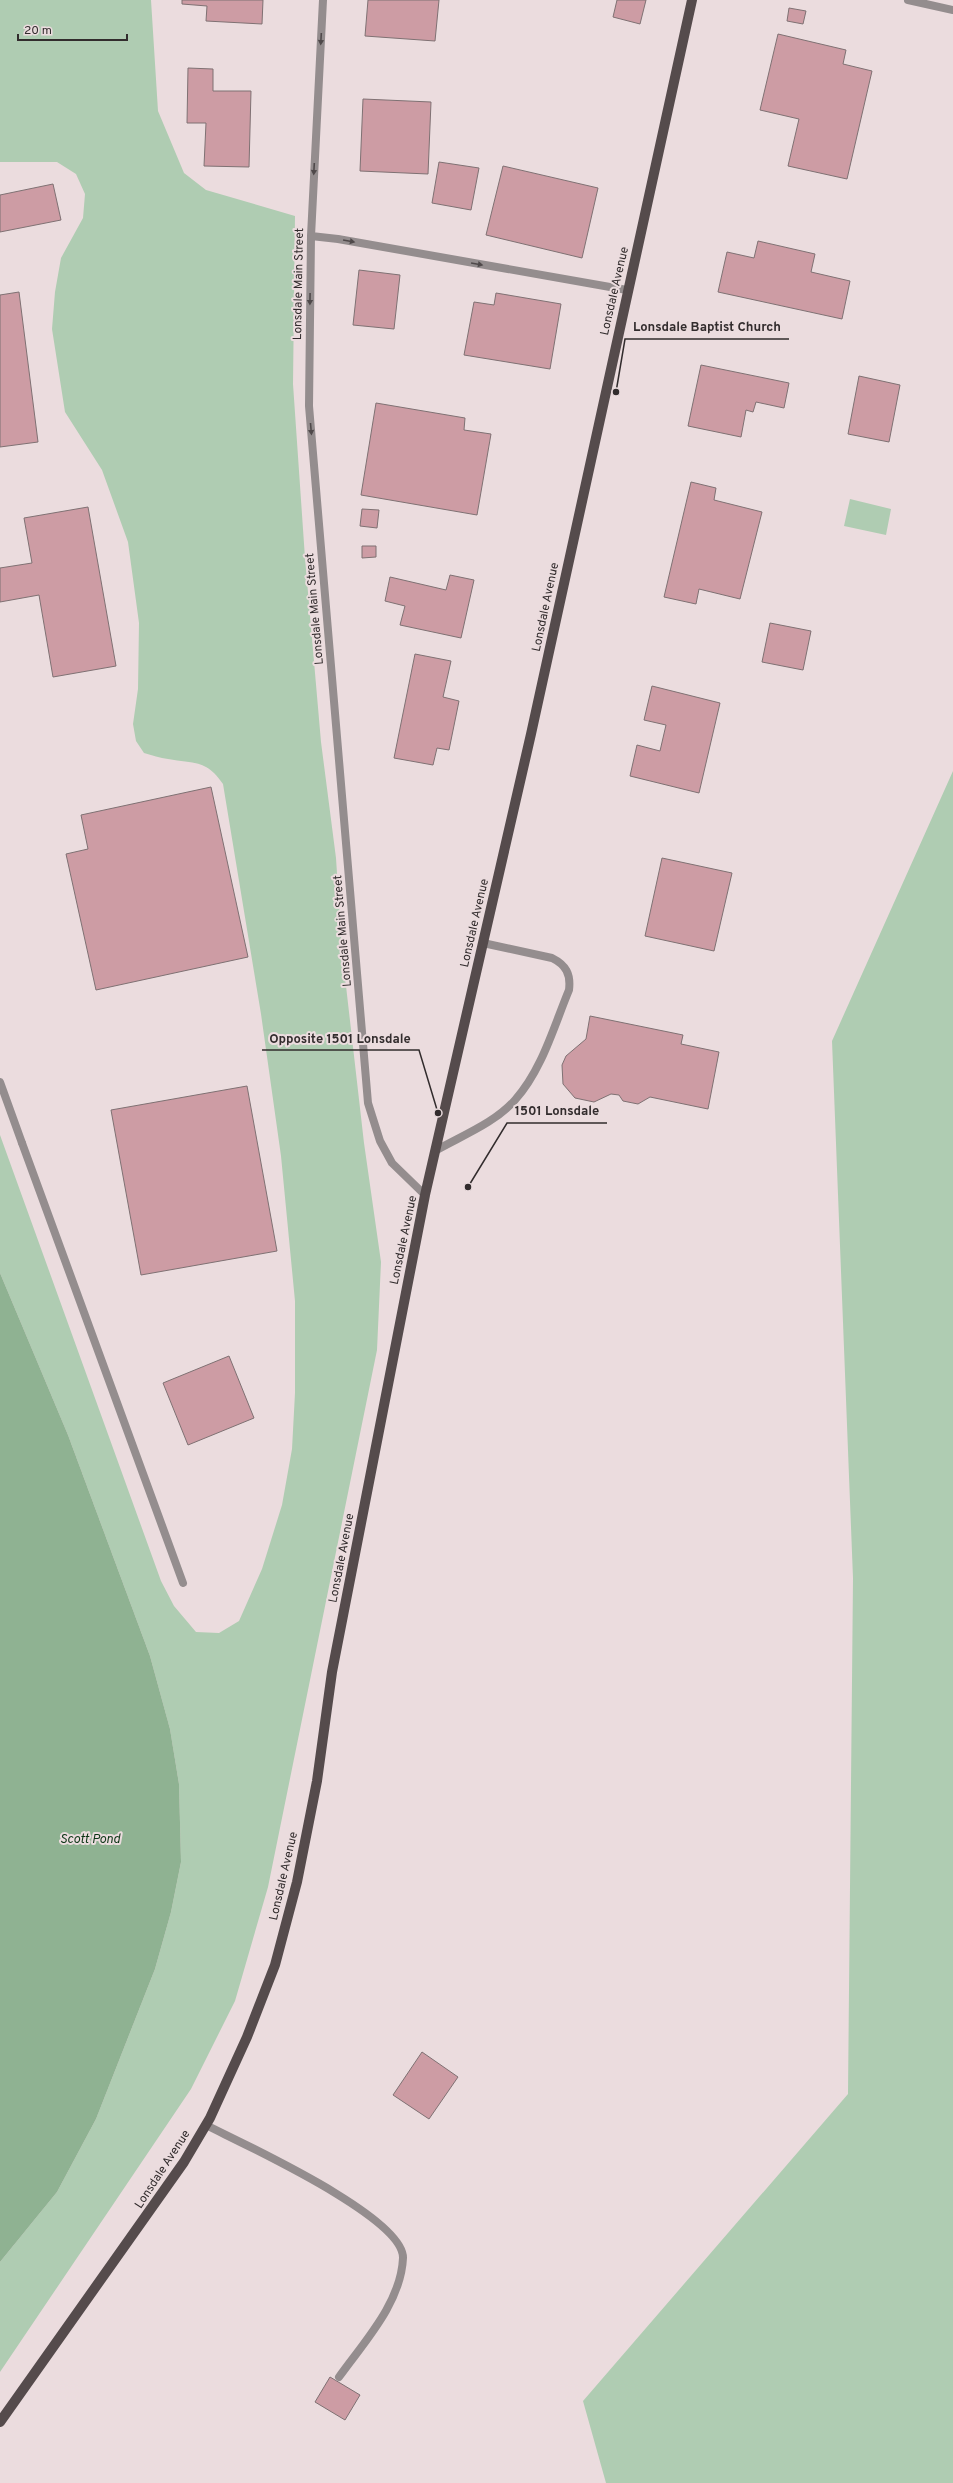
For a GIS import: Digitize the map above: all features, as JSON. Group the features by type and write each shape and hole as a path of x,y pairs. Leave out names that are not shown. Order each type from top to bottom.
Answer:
{"main road":[{"name":"Lonsdale Avenue","path":"0,2422 154,2207 206,2125 247,2037 275,1965 297,1882 316,1781 332,1672 425,1196 483,943 692,0"}],"street":[{"name":"Lonsdale Main Street","path":"323,0 311,236 309,406 368,1103 380,1141 392,1163 425,1196"},
{"path":"908,0 953,10"},
{"path":"311,236 338,239 627,290"},
{"path":"435,1151 496,1116 515,1100 533,1074 569,990 571,978 567,970 559,962 483,943"},
{"path":"0,1082 183,1583"},
{"path":"206,2125 360,2208 377,2220 398,2241 402,2250 403,2259 395,2293 376,2326 339,2377"}],"shaded area":[{"path":"0,0 151,0 158,111 184,173 206,190 295,216 293,384 305,558 321,742 336,858 342,951 364,1143 381,1262 377,1350 268,1887 235,2001 191,2089 0,2372 0,2262 57,2192 96,2119 155,1969 171,1912 181,1862 179,1784 170,1729 150,1656 68,1435 0,1273 0,1135 161,1581 174,1606 196,1632 219,1633 239,1621 262,1569 282,1505 292,1449 295,1393 295,1301 281,1156 261,1014 223,784 211,770 205,766 165,759 144,753 136,741 133,724 138,689 139,623 128,542 102,470 65,412 52,329 55,292 61,258 83,218 85,194 76,174 57,162 0,162"},
{"path":"850,499 891,509 886,535 844,526"},
{"path":"953,771 953,2483 606,2483 583,2401 848,2094 853,1578 832,1041"}],"water":[{"name":"Scott Pond","path":"0,1273 68,1435 150,1656 170,1729 179,1784 181,1862 171,1912 155,1969 96,2119 57,2192 0,2262"}],"building":[{"path":"182,0 263,0 262,24 206,21 207,6 182,4"},
{"path":"368,0 439,0 435,41 365,36"},
{"path":"617,0 646,0 640,24 613,17"},
{"path":"789,8 806,11 803,24 787,21"},
{"path":"778,34 846,50 843,64 872,71 847,179 788,166 799,119 760,110"},
{"path":"188,68 213,69 213,91 251,91 249,167 204,166 206,123 187,123"},
{"path":"363,99 431,102 428,174 360,171"},
{"path":"439,162 479,168 471,210 432,203"},
{"path":"503,166 598,188 582,258 486,235"},
{"path":"53,184 61,220 0,232 0,195"},
{"path":"758,241 815,254 811,272 850,281 842,319 718,292 727,252 754,258"},
{"path":"359,270 400,275 394,329 353,325"},
{"path":"19,292 38,442 0,447 0,295"},
{"path":"496,293 561,304 550,369 464,355 474,302 494,305"},
{"path":"701,365 789,383 784,408 756,402 753,412 746,410 741,437 688,426"},
{"path":"859,376 900,385 889,442 848,434"},
{"path":"376,403 465,418 464,430 491,434 477,515 361,495"},
{"path":"691,482 716,488 714,500 762,512 740,599 699,589 696,604 664,597"},
{"path":"88,507 116,666 53,677 39,595 0,602 0,568 32,563 24,518"},
{"path":"362,509 379,510 377,528 360,526"},
{"path":"362,546 376,546 376,557 362,558"},
{"path":"450,575 474,580 461,638 400,625 405,606 385,601 390,577 446,590"},
{"path":"770,623 811,631 803,670 762,662"},
{"path":"415,654 451,661 443,697 459,701 449,750 437,748 433,765 394,758"},
{"path":"652,686 720,703 699,793 630,776 637,745 660,751 666,725 644,720"},
{"path":"211,787 248,957 96,990 66,854 88,849 81,815"},
{"path":"662,858 732,873 714,951 645,936"},
{"path":"590,1016 683,1035 681,1044 719,1052 708,1109 650,1097 638,1104 623,1101 619,1095 611,1094 594,1102 575,1098 563,1084 562,1065 566,1056 586,1039"},
{"path":"247,1086 277,1251 141,1275 111,1110"},
{"path":"229,1356 254,1418 188,1445 163,1383"},
{"path":"422,2052 458,2077 429,2119 393,2095"},
{"path":"330,2377 360,2395 345,2420 315,2402"}],"place":[{"name":"Lonsdale Baptist Church","path":"616,392"},
{"name":"Opposite 1501 Lonsdale","path":"438,1113"},
{"name":"1501 Lonsdale","path":"468,1187"}]}
